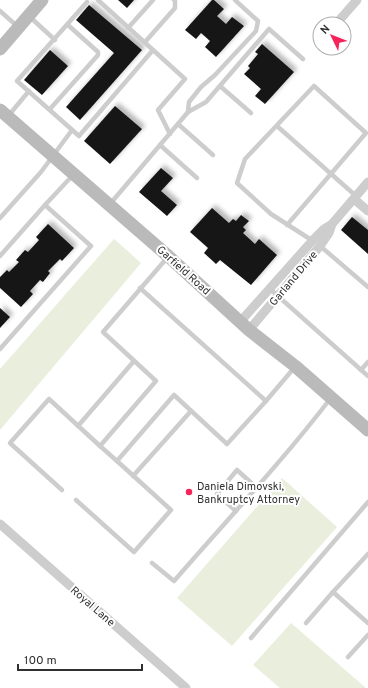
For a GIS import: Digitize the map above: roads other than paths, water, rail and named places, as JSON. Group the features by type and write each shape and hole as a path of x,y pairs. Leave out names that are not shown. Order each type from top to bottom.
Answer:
{"main road":[{"path":"0,49 42,0"},
{"name":"Garfield Road","path":"4,113 110,204 245,326 295,366 368,430"}],"street":[{"path":"343,16 357,0"},
{"name":"Garland Drive","path":"245,326 278,296 317,243 324,229 332,224 368,182"},
{"path":"355,197 368,211"},
{"name":"Garland Drive","path":"245,326 270,289 317,243"},
{"name":"Royal Lane","path":"0,524 186,688"}],"lane":[{"path":"98,0 185,78 158,110 170,134"},
{"path":"128,28 153,0"},
{"path":"144,42 175,8 174,0"},
{"path":"188,112 189,102 201,87 215,75 256,31 258,21 235,0"},
{"path":"88,1 55,40 17,81 79,136 153,50"},
{"path":"0,11 18,27"},
{"path":"28,16 55,40"},
{"path":"50,109 98,55 98,52 68,25"},
{"path":"110,204 188,112 206,102 269,29 304,59"},
{"path":"220,86 251,113"},
{"path":"287,225 366,133 314,86 245,159 237,183 271,214 287,225 317,243 368,287"},
{"path":"4,113 29,91"},
{"path":"178,124 213,155"},
{"path":"277,126 355,197"},
{"path":"0,218 41,172 72,130"},
{"path":"160,145 197,178"},
{"path":"0,256 45,205 75,174"},
{"path":"0,349 91,246 45,205"},
{"path":"100,446 156,381 103,332 168,256"},
{"path":"140,288 266,401"},
{"path":"270,289 368,376"},
{"path":"78,426 134,361"},
{"path":"361,370 368,362"},
{"path":"117,461 174,395 227,444 295,366"},
{"path":"152,563 174,582 311,424 331,398"},
{"path":"62,490 10,443 49,399 171,510 134,552 76,500"},
{"path":"133,476 191,411"},
{"path":"236,511 217,494 237,470 256,488"},
{"path":"251,638 368,502"},
{"path":"306,622 368,554"},
{"path":"333,592 368,623"},
{"path":"348,657 368,635"}],"place":[{"name":"Daniela Dimovski, Bankruptcy Attorney","path":"189,492"}]}
